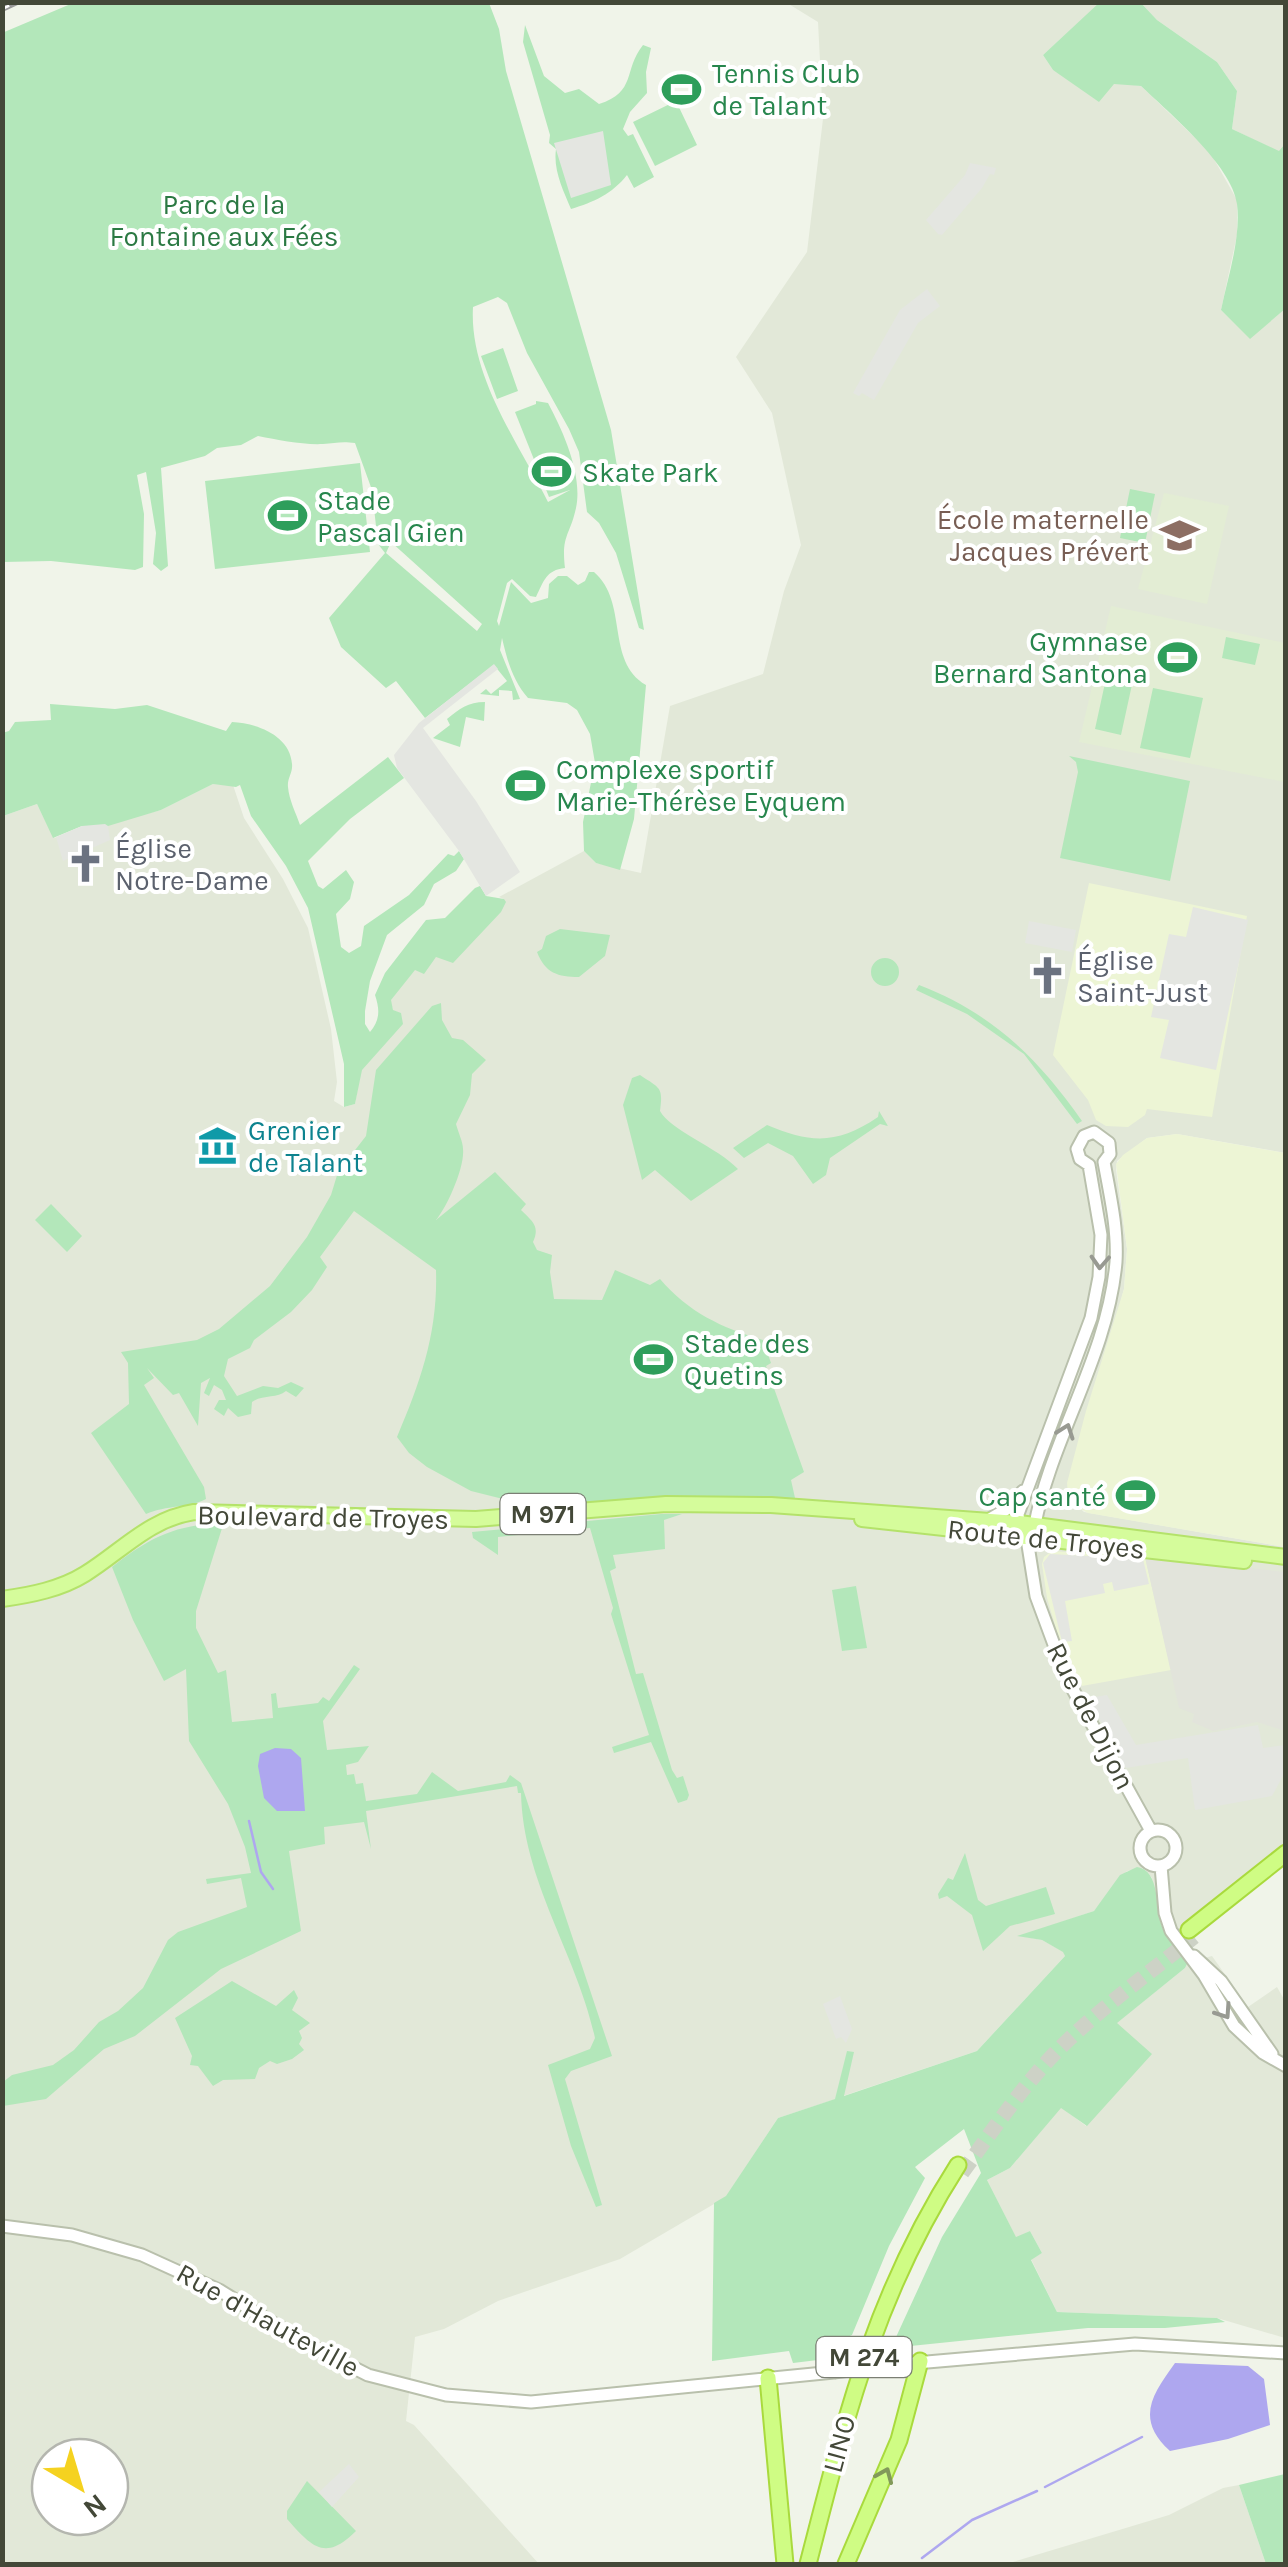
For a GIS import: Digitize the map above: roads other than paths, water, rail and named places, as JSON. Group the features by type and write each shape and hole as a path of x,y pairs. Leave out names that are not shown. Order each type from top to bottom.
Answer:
{"highway":[{"path":"1189,1938 1286,1853"},
{"path":"1189,1938 1286,1864"},
{"name":"LINO","path":"808,2564 874,2326 906,2254 960,2169 914,2256 878,2342 817,2564"},
{"path":"846,2564 899,2440 920,2361"},
{"path":"768,2378 784,2564"}],"main road":[{"name":"Boulevard de Troyes","path":"2,1599 62,1585 96,1567 137,1534 186,1514 476,1519 666,1504 771,1505 808,1510"},
{"name":"Route de Troyes","path":"808,1510 843,1517 1027,1532 1286,1566"},
{"name":"M 971","path":"808,1510 988,1520 1027,1532 1137,1537 1286,1557"}],"street":[{"path":"1094,1132 1110,1143 1110,1154 1104,1162 1089,1165 1080,1159 1077,1149 1084,1136 1094,1132"},
{"path":"1027,1532 1110,1304 1116,1234 1104,1162"},
{"path":"1027,1532 1018,1514 1091,1318 1099,1277 1101,1235 1089,1165"},
{"path":"988,1520 1018,1498 1031,1479"},
{"name":"Rue de Dijon","path":"1027,1532 1036,1596 1066,1677 1151,1831"},
{"name":"Rue de Dijon","path":"1151,1831 1169,1832 1176,1842 1172,1860 1161,1866 1149,1863 1141,1854 1141,1843 1151,1831"},
{"name":"Rue de Dijon","path":"1161,1866 1165,1914 1171,1930 1189,1938 1282,2064"},
{"name":"Rue d'Hauteville","path":"2,2226 72,2235 142,2255 219,2290 368,2375 416,2389 530,2402 920,2361 1135,2344 1286,2353"}],"waterway":[{"path":"249,1821 261,1872 273,1889"},
{"path":"1045,2487 1142,2437"},
{"path":"922,2558 972,2520 1037,2491"}],"tunnel":[{"path":"962,2173 1057,2051 1194,1937"}],"railway":[{"path":"2,9 17,2"}],"place":[{"name":"Tennis Club de Talant","path":"682,89"},
{"name":"Skate Park","path":"552,472"},
{"name":"Stade Pascal Gien","path":"287,516"},
{"name":"École maternelle Jacques Prévert","path":"1179,535"},
{"name":"Gymnase Bernard Santona","path":"1178,657"},
{"name":"Complexe sportif Marie-Thérèse Eyquem","path":"526,785"},
{"name":"Église Notre-Dame","path":"85,864"},
{"name":"Église Saint-Just","path":"1047,976"},
{"name":"Grenier de Talant","path":"218,1146"},
{"name":"Stade des Quetins","path":"654,1359"},
{"name":"Cap santé","path":"1136,1496"}],"park label":[{"name":"Parc de la Fontaine aux Fées","path":"224,220"}]}
